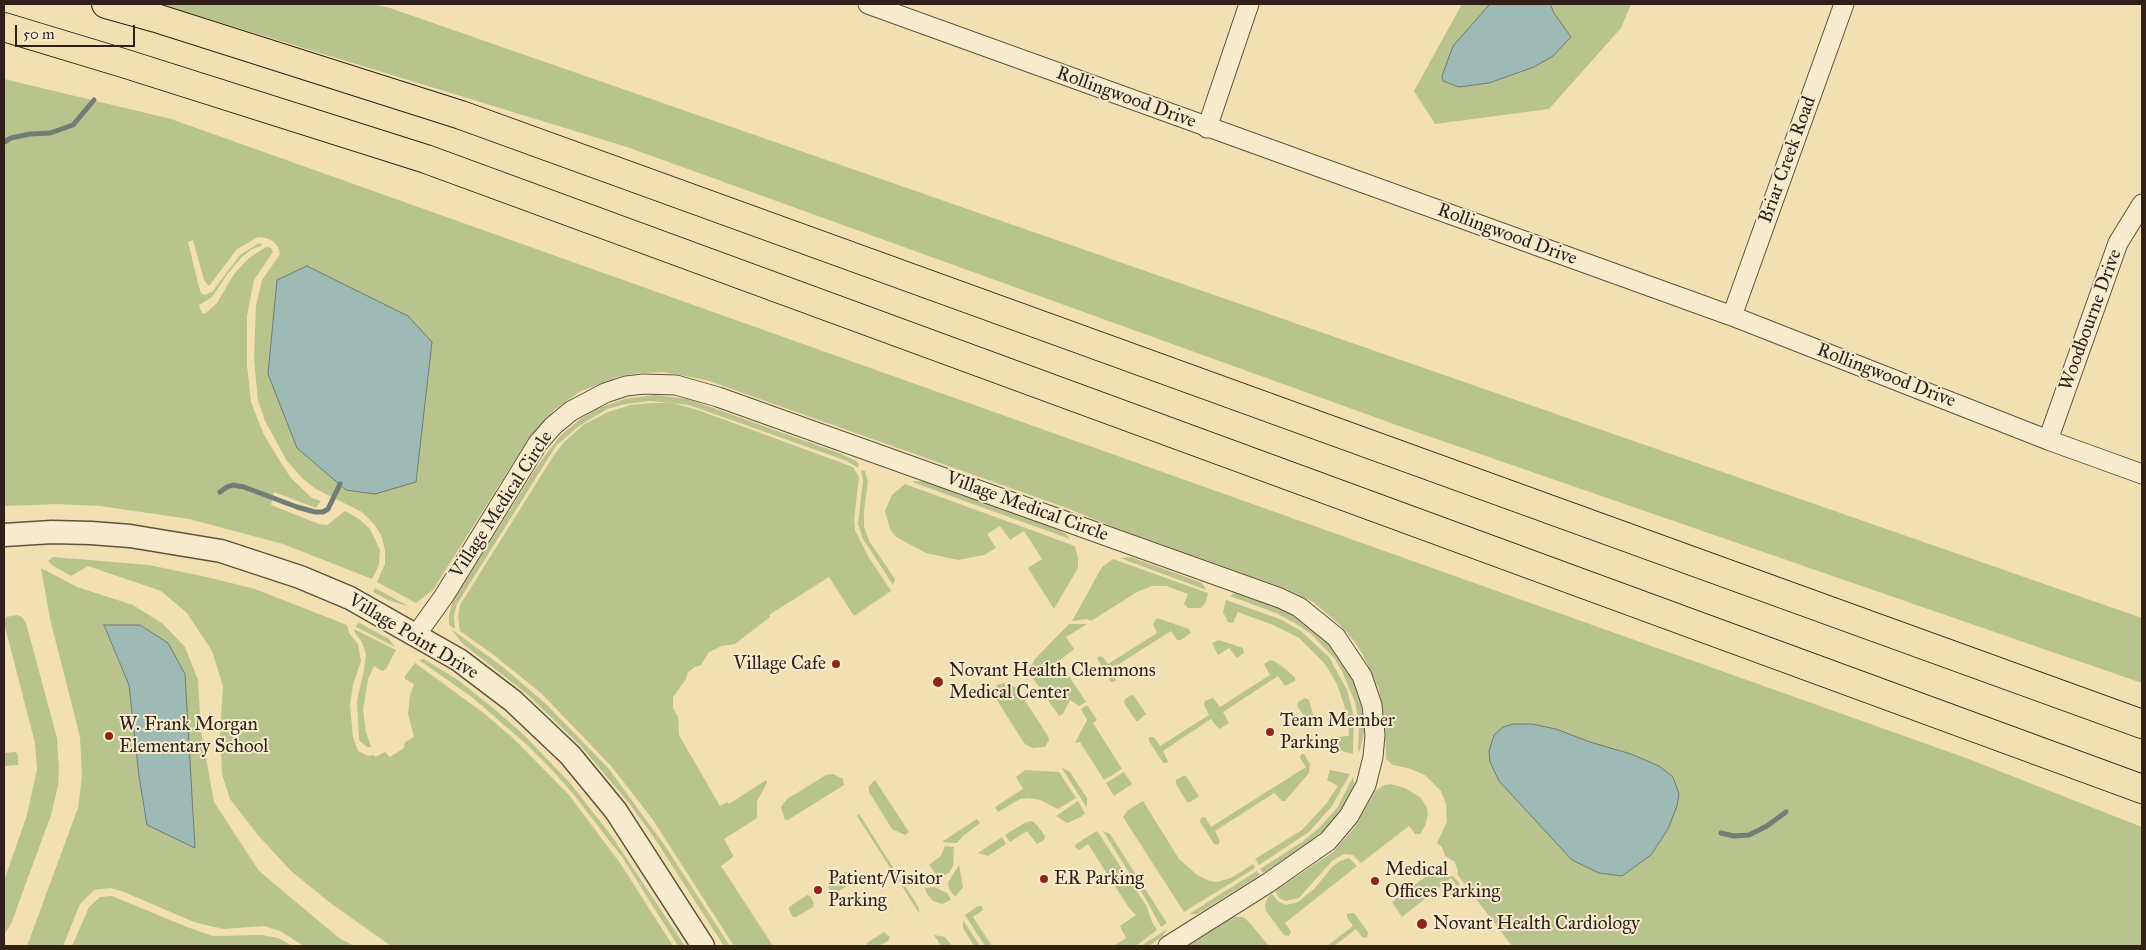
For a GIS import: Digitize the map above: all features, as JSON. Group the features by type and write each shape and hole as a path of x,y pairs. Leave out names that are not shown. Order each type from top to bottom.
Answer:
{"highway":[{"path":"106,4 156,18 461,116 2142,724"},
{"path":"4,27 426,159 2142,789"}],"street":[{"name":"Rollingwood Drive","path":"868,4 1732,316 2048,440 2142,474"},
{"path":"1207,128 1249,4"},
{"name":"Briar Creek Road","path":"1732,316 1844,4"},
{"name":"Woodbourne Drive","path":"2048,440 2118,243 2142,204"},
{"name":"Village Medical Circle","path":"416,635 444,596 538,443 553,426 571,411 605,393 644,384 676,385 718,397 1280,598 1298,607 1336,637 1362,676 1372,705 1374,735 1373,757 1366,785 1349,816 1328,841 1275,878 1168,946"},
{"name":"Village Point Drive","path":"4,535 52,532 91,533 130,536 221,551 300,577 363,604 459,660 513,701 570,755 616,811 702,946"}],"green space":[{"path":"160,4 372,4 390,8 2142,618 2142,683 1402,427 627,147"},
{"path":"1462,4 1631,4 1621,28 1549,109 1435,124 1414,91"},
{"path":"4,79 171,119 1966,758 2142,827 2142,946 1512,946 1457,874 1455,862 1445,856 1442,847 1437,843 1447,822 1446,804 1441,791 1425,775 1411,769 1393,765 1386,759 1385,724 1379,689 1363,655 1340,625 1313,602 1287,589 1116,528 1064,507 709,381 691,377 663,372 620,376 581,391 554,410 528,439 433,590 416,603 377,582 385,564 385,550 381,535 374,524 362,512 316,489 303,479 287,461 265,421 258,400 254,360 256,306 262,280 280,254 278,247 273,241 266,238 258,237 237,249 209,286 204,280 193,240 188,242 199,287 201,293 205,295 212,292 240,255 259,243 263,245 252,249 242,257 212,297 199,305 200,309 203,314 207,312 217,303 234,274 249,258 266,247 271,248 273,252 254,280 247,316 247,365 251,402 264,435 291,478 312,498 321,501 316,508 274,492 271,505 319,524 327,525 345,511 359,519 370,529 380,550 379,565 372,579 283,544 189,519 100,506 56,504 4,506"},
{"path":"654,395 688,399 839,453 856,461 859,464 858,468 847,461 689,405 650,401 607,409 579,426 556,446 457,604 454,615 455,629 449,625 449,615 453,601 538,465 560,436 580,419 601,407 625,399"},
{"path":"672,403 698,410 853,467 859,477 854,521 855,530 868,556 891,591 854,616 829,577 769,615 770,617 735,644 722,646 709,652 701,665 688,672 686,679 673,697 673,708 678,717 679,735 720,806 727,802 729,804 766,780 767,783 757,801 757,818 724,839 733,857 721,866 773,946 734,946 653,820 612,767 542,694 494,655 460,631 458,616 460,605 564,442 583,425 608,412 631,405"},
{"path":"861,470 865,471 868,482 864,526 869,541 895,579 893,585 863,539 858,524 863,480"},
{"path":"912,482 925,482 1047,525 1066,534 1070,539"},
{"path":"905,484 1075,546 1078,568 1054,609 1028,568 1042,559 1024,531 1010,540 1000,526 987,534 996,548 984,555 958,560 926,553 896,537 890,529 885,511 892,495"},
{"path":"53,557 149,565 211,578 255,589 347,625 349,633 358,644 361,661 353,685 350,705 353,737 358,751 368,756 374,755 375,757 385,752 390,757 404,748 405,742 414,737 408,714 410,696 414,684 405,679 405,676 415,663 485,714 514,739 569,795 620,863 673,946 391,946 329,902 291,871 257,834 230,799 222,774 220,734 223,686 212,651 187,613 161,591 88,566 71,576 48,561"},
{"path":"1131,557 1202,583 1206,590 1120,558"},
{"path":"1113,559 1208,593 1206,602 1201,608 1188,608 1184,604 1188,594 1166,586 1152,586 1137,592 1091,621 1087,619 1072,621 1102,567"},
{"path":"41,568 77,587 133,605 163,624 185,647 198,680 201,730 214,802 259,871 339,938 354,946 304,946 280,931 264,926 224,929 210,926 194,922 124,892 110,888 94,890 80,904 63,946 27,946 78,808 82,777 80,737 50,619","holes":["104,626 185,674 147,825 139,775 129,685"]},
{"path":"375,588 408,606 390,601 373,592"},
{"path":"1235,593 1284,610 1295,616 1327,641 1338,654 1350,674 1362,708 1364,731 1359,752 1359,725 1355,702 1335,659 1311,634 1300,626 1276,613 1230,596"},
{"path":"1226,600 1280,619 1301,631 1329,657 1347,690 1354,717 1353,754 1335,749 1336,737 1349,736 1348,717 1337,684 1325,664 1299,638 1273,625 1238,612 1233,623 1228,622 1223,612"},
{"path":"17,615 22,617 26,623 57,738 59,768 58,786 51,815 11,924 4,935 4,881 27,815 37,769 35,743 4,623 6,617"},
{"path":"1157,618 1189,629 1191,633 1181,640 1177,640 1171,631 1111,669 1116,681 1111,682 1097,658 1103,657 1108,664 1157,633 1153,624"},
{"path":"358,622 389,639 395,647 356,627"},
{"path":"1069,624 1087,624 1066,637 1074,649 1059,661 1086,702 1079,706 1070,700 1063,714 1059,716 1030,674 1030,668 1035,659"},
{"path":"354,629 396,650 386,669 382,671 374,666 368,679 363,710 366,732 371,747 367,747 359,740 357,701 366,654 362,642"},
{"path":"451,629 503,667 545,703 609,769 665,846 730,946 724,946 653,836 628,802 581,746 527,694 463,644"},
{"path":"1219,640 1243,648 1244,653 1237,658 1229,648 1218,655 1212,643"},
{"path":"424,659 458,680 493,708 523,734 571,784 613,838 685,946 678,946 622,857 552,770 526,744 473,698 419,660"},
{"path":"1270,660 1287,670 1295,678 1295,681 1285,686 1278,676 1223,712 1229,723 1219,729 1211,719 1163,751 1168,761 1163,763 1149,741 1149,737 1154,737 1160,746 1209,715 1204,705 1205,701 1213,698 1220,707 1270,675 1264,664"},
{"path":"1004,683 1015,687 1020,693 1048,736 1049,740 1045,747 1032,748 1024,743 997,700 995,689 997,685"},
{"path":"1131,695 1134,696 1146,714 1138,721 1136,721 1124,703 1125,699"},
{"path":"1305,698 1309,700 1315,721 1311,725 1297,706 1298,702"},
{"path":"1087,705 1097,720 1093,723 1122,769 1104,780 1080,742 1075,743 1087,720 1081,709"},
{"path":"16,752 18,755 18,765 4,766 4,753"},
{"path":"1301,754 1304,754 1310,764 1309,773 1285,801 1282,801 1274,793 1215,831 1220,841 1218,845 1214,844 1200,822 1201,818 1205,817 1211,827 1306,767 1300,758"},
{"path":"1061,767 1070,772 1087,798 1087,808"},
{"path":"1025,770 1059,772 1076,798 1058,809 1040,800 1020,799 998,812 995,807 1023,789 1016,777"},
{"path":"1330,770 1350,774 1332,806 1309,832 1259,865 1255,859 1302,830 1326,804 1338,786 1327,780"},
{"path":"1124,772 1132,784 1114,796 1106,783"},
{"path":"833,774 843,779 844,785 788,820 785,820 781,807 787,799 826,775"},
{"path":"1186,776 1198,795 1198,797 1190,802 1187,802 1176,784 1176,780"},
{"path":"1353,777 1354,784 1348,799 1327,828 1303,847 1263,873 1260,869 1302,842 1319,828 1337,808"},
{"path":"875,780 909,832 905,835 892,829 869,792 869,786"},
{"path":"1390,784 1405,788 1421,798 1427,808 1428,814 1425,826 1420,834 1415,834 1409,826 1361,863 1353,855 1344,854 1332,861 1299,898 1286,901 1279,898 1275,891 1333,852 1355,827 1375,791 1384,785"},
{"path":"1078,801 1085,813 1081,817 1067,823 1056,816"},
{"path":"1143,801 1179,859 1197,875 1217,882 1231,878 1253,864 1255,868 1184,912 1123,817 1128,810"},
{"path":"859,814 919,908 919,913 857,816"},
{"path":"977,819 980,823 957,843 943,842 943,841"},
{"path":"1032,821 1045,836 1044,840 1037,844 1027,831 1010,842 1005,835 1026,822"},
{"path":"1097,831 1146,905 1157,930 1136,946 1114,946 1126,938 1120,926 1136,915 1129,908 1088,844 1079,850 1075,847 1076,844"},
{"path":"1103,831 1110,834 1167,923 1161,927 1148,903"},
{"path":"1002,837 1006,844 988,856 978,853"},
{"path":"945,846 954,847 953,866 949,873 939,878 929,865 941,856"},
{"path":"1349,858 1357,866 1285,923 1291,931 1289,936 1284,935 1266,911 1265,904 1268,897 1272,894 1279,902 1286,905 1298,902 1315,888 1332,867 1340,861"},
{"path":"959,865 963,887 955,897 949,889 948,882"},
{"path":"1257,871 1260,875 1197,914 1189,914"},
{"path":"848,872 853,879 852,883 835,893 831,893 827,883"},
{"path":"1429,874 1438,878 1453,876 1460,884 1457,886 1451,878 1402,917 1392,902"},
{"path":"935,887 947,893 951,900 942,904 933,901 925,888"},
{"path":"807,895 810,896 814,903 813,907 793,917 789,907"},
{"path":"112,896 213,936 262,935 278,938 293,946 72,946 89,907 100,897"},
{"path":"978,906 982,906 983,910 973,917 992,946 985,946 965,915"},
{"path":"1354,913 1368,932 1367,938 1362,937 1356,929 1334,946 1327,946 1353,926 1347,917 1347,914"},
{"path":"1233,917 1243,917 1269,946 1185,946"},
{"path":"963,920 980,946 974,946 963,928"},
{"path":"1167,929 1163,936 1149,946 1141,946"},
{"path":"884,932 890,937 888,941 879,946 866,946 867,943"},
{"path":"934,935 945,937 952,946 941,946"}],"water":[{"path":"1490,4 1550,4 1571,37 1553,56 1534,67 1489,83 1459,87 1443,81 1442,76 1453,46"},
{"path":"307,266 408,316 432,342 416,482 375,494 346,490 297,448 268,374 277,280"},
{"path":"104,625 140,625 168,643 185,674 195,848 147,825 139,776 129,685"},
{"path":"1514,724 1532,724 1556,729 1590,742 1631,754 1659,766 1673,777 1679,794 1677,806 1668,829 1651,855 1622,876 1599,873 1572,860 1499,781 1490,762 1489,751 1494,735 1503,727"}],"waterway":[{"path":"4,142 11,138 30,134 50,133 73,125 94,100"},
{"path":"220,492 233,485 244,487 297,507 315,512 323,512 328,509 340,484"},
{"path":"1721,833 1734,836 1749,835 1767,826 1786,812"}],"place":[{"name":"Village Cafe","path":"836,664"},
{"name":"Novant Health Clemmons Medical Center","path":"938,682"},
{"name":"Team Member Parking","path":"1270,732"},
{"name":"W. Frank Morgan Elementary School","path":"109,736"},
{"name":"ER Parking","path":"1044,879"},
{"name":"Medical Offices Parking","path":"1375,881"},
{"name":"Patient/Visitor Parking","path":"818,890"},
{"name":"Novant Health Cardiology","path":"1422,924"}]}
